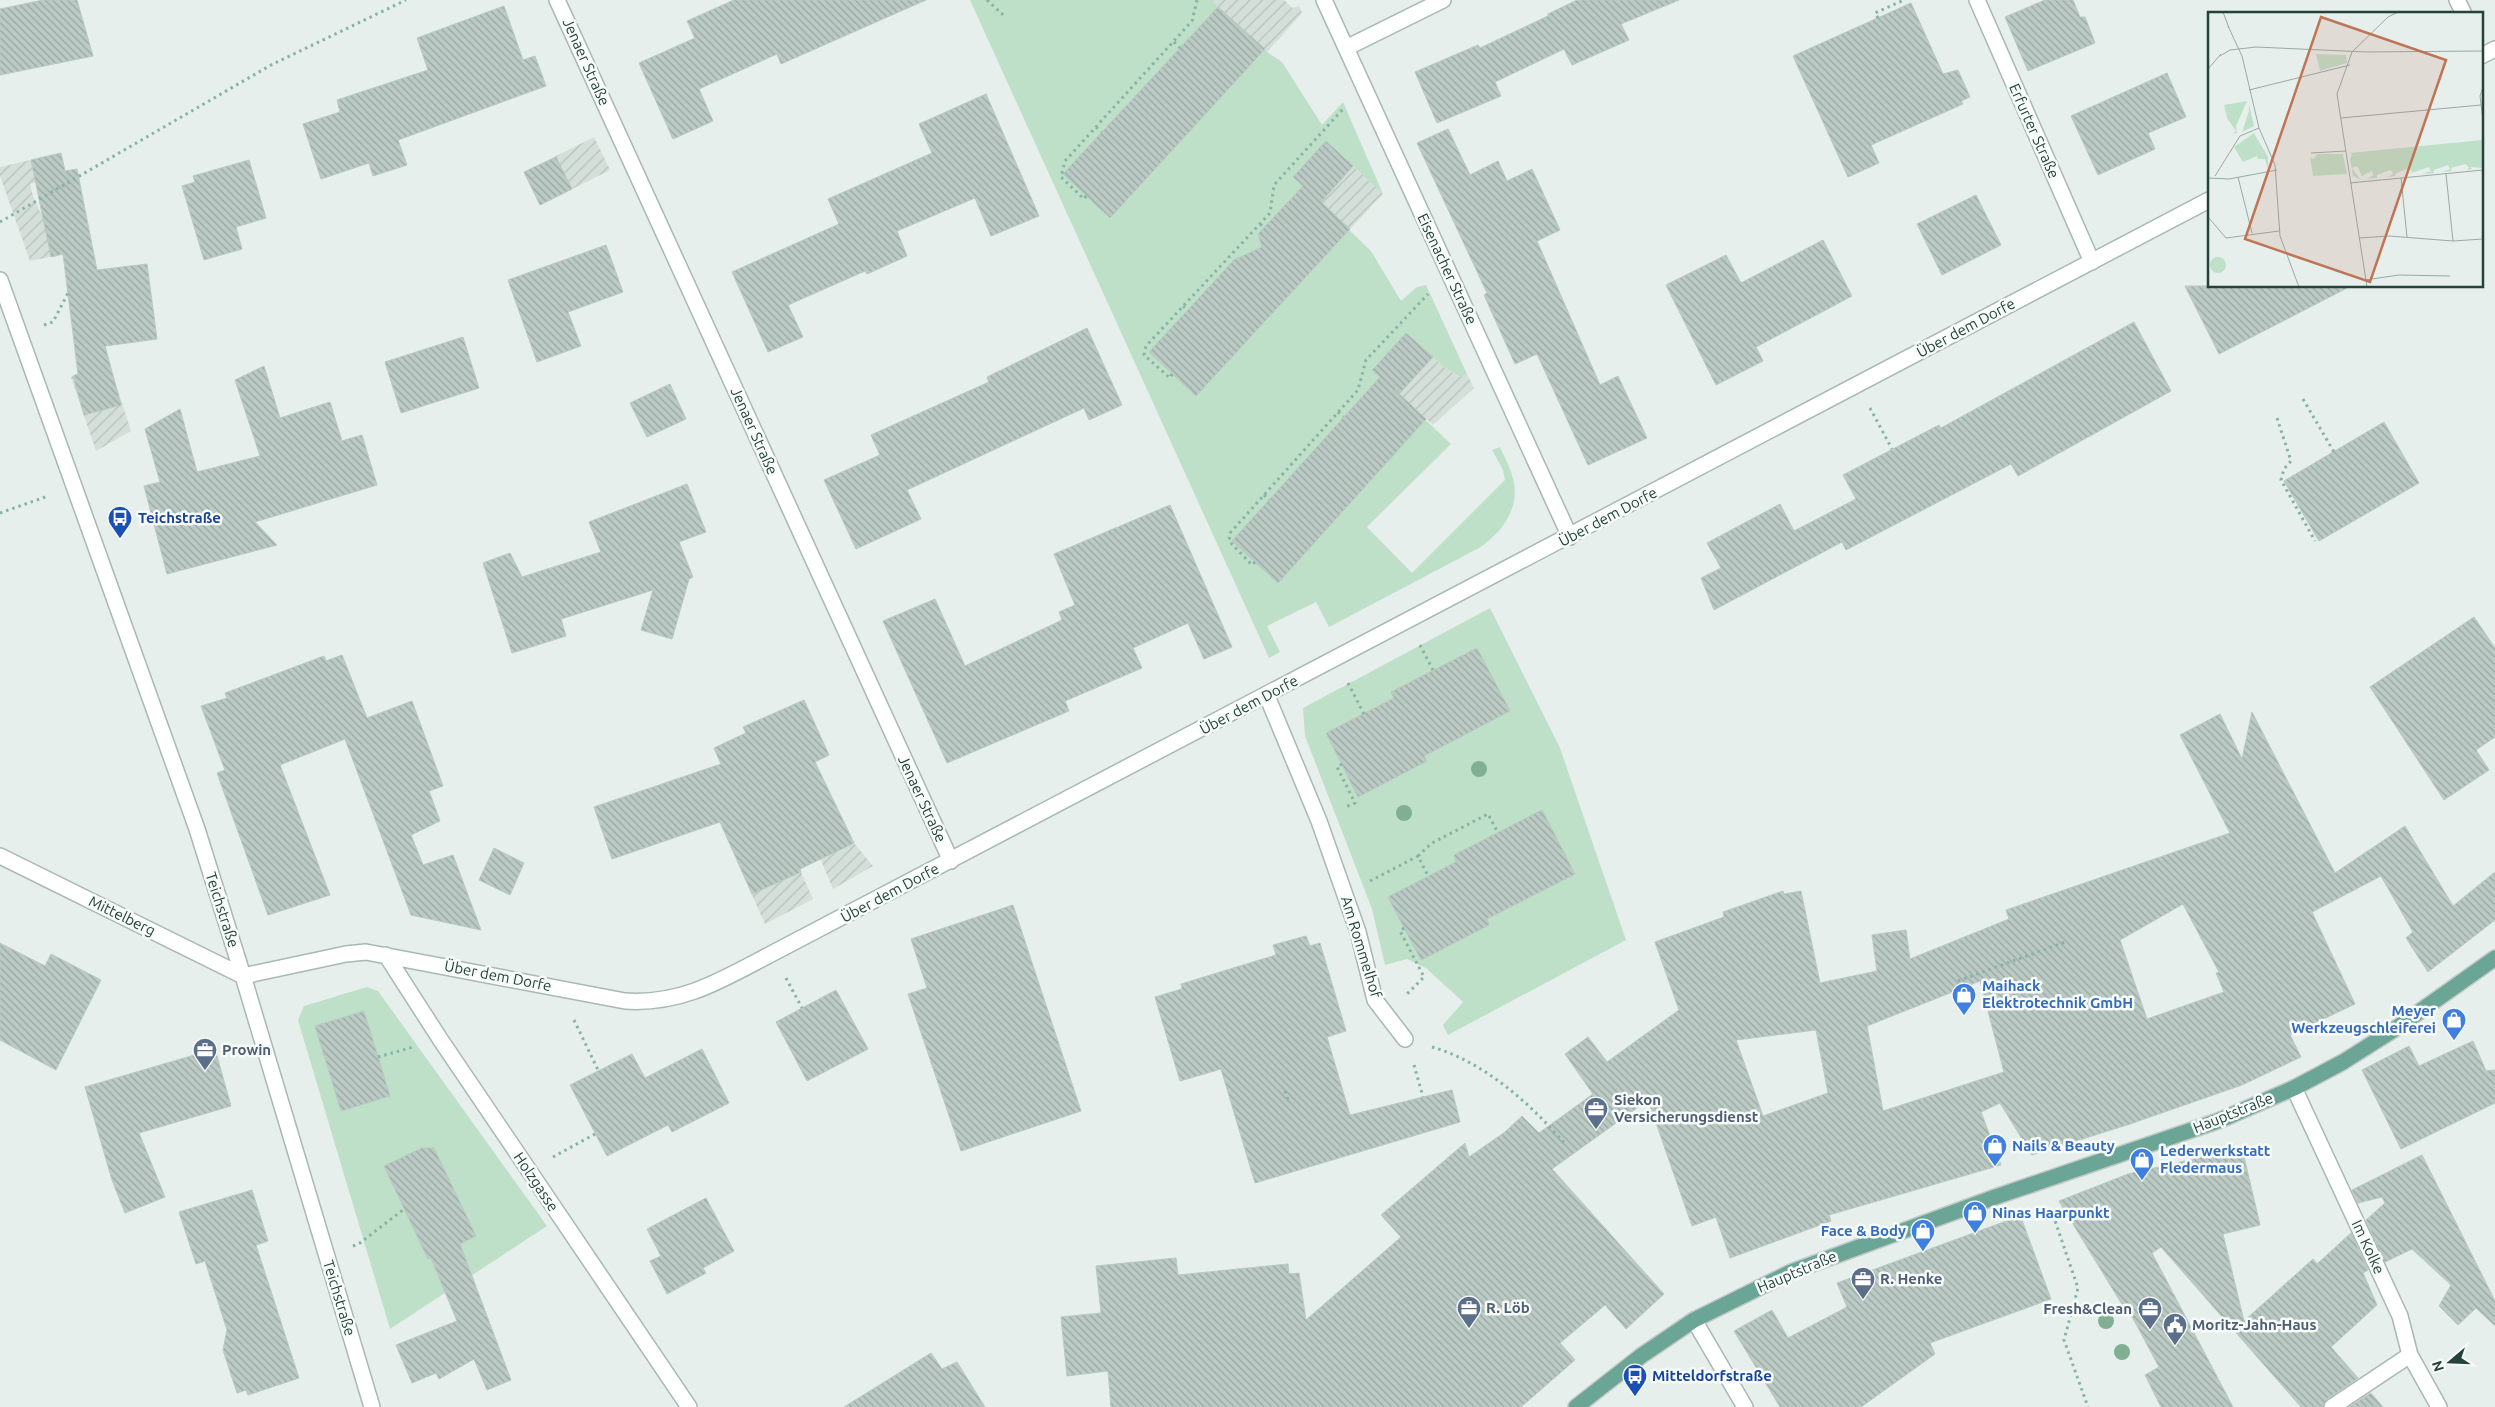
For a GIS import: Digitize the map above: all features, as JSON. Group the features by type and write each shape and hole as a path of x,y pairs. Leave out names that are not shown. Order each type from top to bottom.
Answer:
{"main road":[{"name":"Hauptstraße","path":"1576,1407 1641,1356 1694,1320 1791,1272 2041,1181 2218,1121 2294,1088 2343,1062 2388,1034 2495,958"}],"street":[{"name":"Jenaer Straße","path":"558,0 951,861"},
{"name":"Eisenacher Straße","path":"1324,0 1570,537"},
{"path":"1346,48 1443,0"},
{"name":"Erfurter Straße","path":"1977,0 2092,262"},
{"path":"2457,0 2463,12"},
{"name":"Über dem Dorfe","path":"243,976 346,954 366,952 386,954 625,1001 646,1003 676,999 718,982 773,954 2208,201"},
{"name":"Teichstraße","path":"0,280 197,829 372,1407"},
{"name":"Am Rommelhof","path":"1267,696 1319,821 1345,894 1358,932 1375,1000 1405,1039"},
{"name":"Mittelberg","path":"0,856 243,976"},
{"name":"Holzgasse","path":"386,954 440,1039 689,1407"},
{"name":"Im Kolke","path":"2294,1088 2400,1316 2410,1355 2439,1407"},
{"path":"1694,1320 1745,1407"},
{"path":"2332,1407 2410,1355"}],"path":[{"path":"0,222 271,66 406,0"},
{"path":"987,0 1002,14 1004,12"},
{"path":"1086,196 1084,198 1061,177 1065,161 1192,21 1197,0"},
{"path":"1878,18 1875,13 1904,0"},
{"path":"1174,42 1180,48"},
{"path":"1172,374 1170,378 1144,355 1146,346 1270,214 1274,185 1345,107 1368,96"},
{"path":"1096,127 1101,132"},
{"path":"1260,224 1264,227"},
{"path":"1255,562 1252,565 1229,541 1230,533 1358,390 1366,360 1430,292 1452,280"},
{"path":"53,322 68,293"},
{"path":"1183,306 1188,310"},
{"path":"1858,385 1892,449"},
{"path":"2303,399 2334,452"},
{"path":"1338,412 1343,417"},
{"path":"2278,418 2291,461 2284,468 2281,480 2315,541"},
{"path":"0,513 74,487"},
{"path":"1264,495 1269,500"},
{"path":"1336,660 1364,714"},
{"path":"1345,894 1418,856 1432,843 1488,814 1498,833"},
{"path":"1418,856 1428,876"},
{"path":"1387,1016 1424,977 1400,930 1404,928"},
{"path":"1958,981 2068,941"},
{"path":"773,954 802,1008"},
{"path":"559,988 598,1070"},
{"path":"378,1057 440,1039"},
{"path":"1405,1039 1455,1054 1494,1077 1549,1126 1565,1144"},
{"path":"1285,1092 1288,1100"},
{"path":"528,1170 595,1134"},
{"path":"2041,1181 2078,1288 2064,1340 2088,1407"},
{"path":"326,1255 360,1244 404,1209"}],"shaded area":[{"path":"1211,0 1284,0 1292,8 1299,6 1302,13 1267,52"},
{"path":"594,137 610,170 540,205 524,172"},
{"path":"1326,141 1383,194 1350,229 1293,177"},
{"path":"61,153 66,175 30,184 33,196 40,212 74,192 92,248 30,261 0,176 0,167"},
{"path":"1406,333 1445,368 1459,377 1467,374 1474,388 1433,425 1372,370"},
{"path":"110,366 131,431 96,451 71,377"},
{"path":"839,812 854,843 873,866 833,889 807,827"},
{"path":"786,839 813,899 765,924 737,861"}],"green space":[{"path":"970,0 1211,0 1267,52 1282,62 1322,125 1343,102 1383,194 1326,141 1294,177 1371,251 1401,301 1417,287 1426,285 1467,374 1460,377 1445,368 1406,333 1372,369 1451,444 1367,527 1412,573 1505,480 1503,470 1492,450 1500,447 1512,474 1515,493 1511,512 1501,529 1494,536 1479,548 1329,627 1316,602 1267,626 1280,652 1269,658"},
{"path":"1490,608 1560,748 1626,940 1448,1035 1443,1025 1463,1002 1426,968 1407,959 1385,965 1372,909 1305,736 1303,708"},
{"path":"367,987 378,991 547,1226 390,1329 298,1020 304,1006"}],"building":[{"path":"43,0 77,0 93,56 0,75 0,9"},
{"path":"734,0 926,0 781,64 777,54 699,89 713,121 673,139 639,63 695,38 687,21"},
{"path":"1577,0 1679,0 1621,24 1629,40 1572,65 1564,49 1495,82 1501,96 1437,123 1415,72 1478,45 1480,48"},
{"path":"2045,0 2073,0 2080,17 2085,17 2095,43 2028,71 2005,17"},
{"path":"1911,3 1943,74 1958,70 1970,97 1961,101 1963,104 1871,145 1879,163 1848,177 1793,56"},
{"path":"504,6 523,60 535,56 546,86 398,140 407,165 373,176 369,163 321,179 303,124 340,112 337,100 428,70 417,38"},
{"path":"1218,7 1265,49 1110,218 1063,174"},
{"path":"2167,73 2186,117 2148,133 2155,149 2098,175 2071,116"},
{"path":"986,94 1039,216 991,236 975,198 897,231 907,256 867,274 865,271 788,305 803,337 768,352 732,272 839,224 828,199 932,153 919,124"},
{"path":"1448,129 1470,175 1498,161 1507,181 1532,169 1560,230 1537,241 1600,385 1618,376 1647,438 1588,465 1537,354 1515,364 1484,295 1487,293 1417,143"},
{"path":"1326,141 1353,166 1321,202 1350,229 1196,396 1149,352 1234,260 1262,247 1258,234 1303,186 1293,177"},
{"path":"61,153 65,171 77,169 97,270 147,264 157,339 105,346 121,405 84,415 73,376 78,374 63,254 51,257 31,160"},
{"path":"556,157 572,189 540,205 524,172"},
{"path":"249,160 266,218 236,227 242,249 204,260 182,186 195,182 193,176"},
{"path":"1976,195 2001,245 1942,275 1917,224"},
{"path":"1823,240 1852,296 1756,347 1763,361 1716,385 1666,285 1726,255 1741,283"},
{"path":"606,245 623,292 568,312 581,346 537,362 508,280"},
{"path":"2185,286 2208,286 2208,288 2347,288 2219,354"},
{"path":"2134,322 2171,391 2018,476 2011,464 1846,550 1842,542 1714,610 1701,578 1721,568 1707,543 1780,504 1794,531 1856,499 1843,475 1939,425 1941,428"},
{"path":"1087,328 1122,405 1089,420 1084,408 907,490 921,519 856,549 824,480 880,455 871,435 989,382 987,377"},
{"path":"1406,333 1433,357 1399,394 1426,419 1278,583 1232,541 1380,377 1372,370"},
{"path":"463,337 479,388 401,413 385,362"},
{"path":"264,366 280,418 330,402 342,441 362,435 377,485 255,522 277,545 167,574 144,486 160,482 145,429 180,409 197,472 260,456 235,380"},
{"path":"670,384 686,419 647,437 630,403"},
{"path":"2384,422 2419,483 2319,541 2284,481"},
{"path":"687,484 706,532 679,542 693,577 689,579 672,639 641,630 653,590 561,619 566,636 512,653 483,563 510,553 522,577 601,552 589,522"},
{"path":"1170,505 1232,647 1204,659 1188,623 1133,648 1142,668 1065,701 1069,711 947,763 883,621 935,599 965,666 1062,620 1059,612 1075,605 1054,554"},
{"path":"2474,617 2495,648 2495,737 2476,750 2489,770 2444,800 2370,687"},
{"path":"1477,648 1510,711 1424,756 1427,761 1358,797 1326,733 1394,698 1391,692"},
{"path":"342,655 367,718 412,701 443,786 429,791 440,821 411,835 423,865 453,855 481,930 411,915 345,739 280,765 330,895 268,915 217,773 225,770 201,706 227,698 225,693 324,656 326,661"},
{"path":"804,700 829,755 815,762 854,843 800,869 801,872 752,894 720,822 612,859 594,807 721,764 714,748 746,733 743,727"},
{"path":"2252,712 2335,873 2405,826 2453,906 2495,872 2495,920 2428,972 2406,938 2413,932 2381,876 2312,912 2355,1004 2290,1035 2301,1057 2242,1085 2130,1124 2032,1155 2000,1103 1981,1112 2001,1165 1829,1215 1831,1221 1730,1258 1716,1217 1692,1226 1648,1100 1552,1169 1664,1294 1626,1329 1605,1305 1560,1343 1575,1360 1521,1407 1111,1407 1108,1371 1067,1376 1061,1317 1101,1313 1096,1266 1176,1258 1178,1275 1288,1264 1289,1274 1299,1273 1306,1320 1401,1237 1381,1215 1465,1143 1469,1157 1505,1132 1522,1116 1539,1133 1593,1094 1565,1054 1588,1037 1607,1062 1679,1010 1655,942 1724,917 1723,912 1783,891 1784,894 1801,891 1820,983 1877,971 1872,935 1906,930 1910,959 2009,919 2006,910 2230,833 2180,735 2220,714 2242,759","holes":["2183,904 2219,972 2216,973 2224,992 2147,1019 2120,940","1980,981 2004,1072 1883,1111 1867,1026","1816,1030 1828,1093 1763,1116 1736,1040"]},
{"path":"1542,810 1575,874 1487,919 1489,925 1421,960 1388,897 1456,862 1454,855"},
{"path":"494,848 524,863 510,895 479,880"},
{"path":"1013,905 1081,1111 961,1151 908,994 927,988 911,939"},
{"path":"1306,936 1310,946 1320,943 1346,1031 1327,1037 1350,1115 1452,1090 1460,1122 1255,1183 1221,1069 1180,1081 1155,997 1182,989 1181,984 1276,955 1273,945"},
{"path":"0,943 45,966 51,954 101,980 56,1070 0,1040"},
{"path":"836,990 868,1049 807,1081 776,1022"},
{"path":"364,1011 390,1096 341,1111 315,1026"},
{"path":"2473,1041 2486,1071 2495,1070 2495,1103 2401,1149 2362,1070 2409,1046 2419,1066"},
{"path":"215,1049 231,1106 139,1133 165,1197 125,1213 112,1180 85,1087"},
{"path":"702,1049 729,1103 672,1132 668,1125 607,1156 570,1085 632,1054 645,1078"},
{"path":"422,1148 434,1148 476,1236 460,1244 511,1380 487,1390 474,1359 439,1379 436,1373 412,1383 396,1345 457,1321 431,1258 428,1259 384,1166"},
{"path":"2242,1148 2260,1225 2223,1234 2244,1321 2313,1259 2317,1264 2351,1233 2368,1270 2363,1273 2377,1305 2331,1347 2358,1378 2327,1399 2323,1407 2301,1407 2161,1247 2152,1253 2233,1407 2161,1407 2145,1375 2159,1367 2128,1309 2126,1311 2059,1201 2128,1174"},
{"path":"2422,1155 2495,1301 2495,1326 2476,1308 2458,1325 2439,1306 2451,1285 2412,1249 2385,1262 2366,1220 2385,1203 2382,1197 2358,1203 2352,1190"},
{"path":"252,1190 268,1241 256,1245 299,1378 248,1395 246,1390 237,1393 223,1350 227,1330 205,1261 196,1264 179,1212"},
{"path":"706,1198 734,1251 703,1268 706,1273 667,1294 650,1261 661,1256 647,1229"},
{"path":"2009,1220 2022,1220 2051,1299 1930,1343 1935,1354 1861,1407 1780,1407 1734,1331 1772,1310 1788,1338 1847,1307 1837,1283"},
{"path":"931,1353 942,1369 957,1362 985,1407 844,1407"},
{"path":"2371,1393 2383,1407 2349,1407"}],"place":[{"name":"Teichstraße","path":"120,539"},
{"name":"Maihack Elektrotechnik GmbH","path":"1964,1016"},
{"name":"Meyer Werkzeugschleiferei","path":"2454,1041"},
{"name":"Prowin","path":"205,1071"},
{"name":"Siekon Versicherungsdienst","path":"1596,1130"},
{"name":"Nails & Beauty","path":"1995,1167"},
{"name":"Lederwerkstatt Fledermaus","path":"2142,1181"},
{"name":"Ninas Haarpunkt","path":"1975,1234"},
{"name":"Face & Body","path":"1923,1252"},
{"name":"R. Henke","path":"1863,1300"},
{"name":"R. Löb","path":"1469,1329"},
{"name":"Fresh&Clean","path":"2150,1330"},
{"name":"Moritz-Jahn-Haus","path":"2175,1346"},
{"name":"Mitteldorfstraße","path":"1635,1397"}]}
